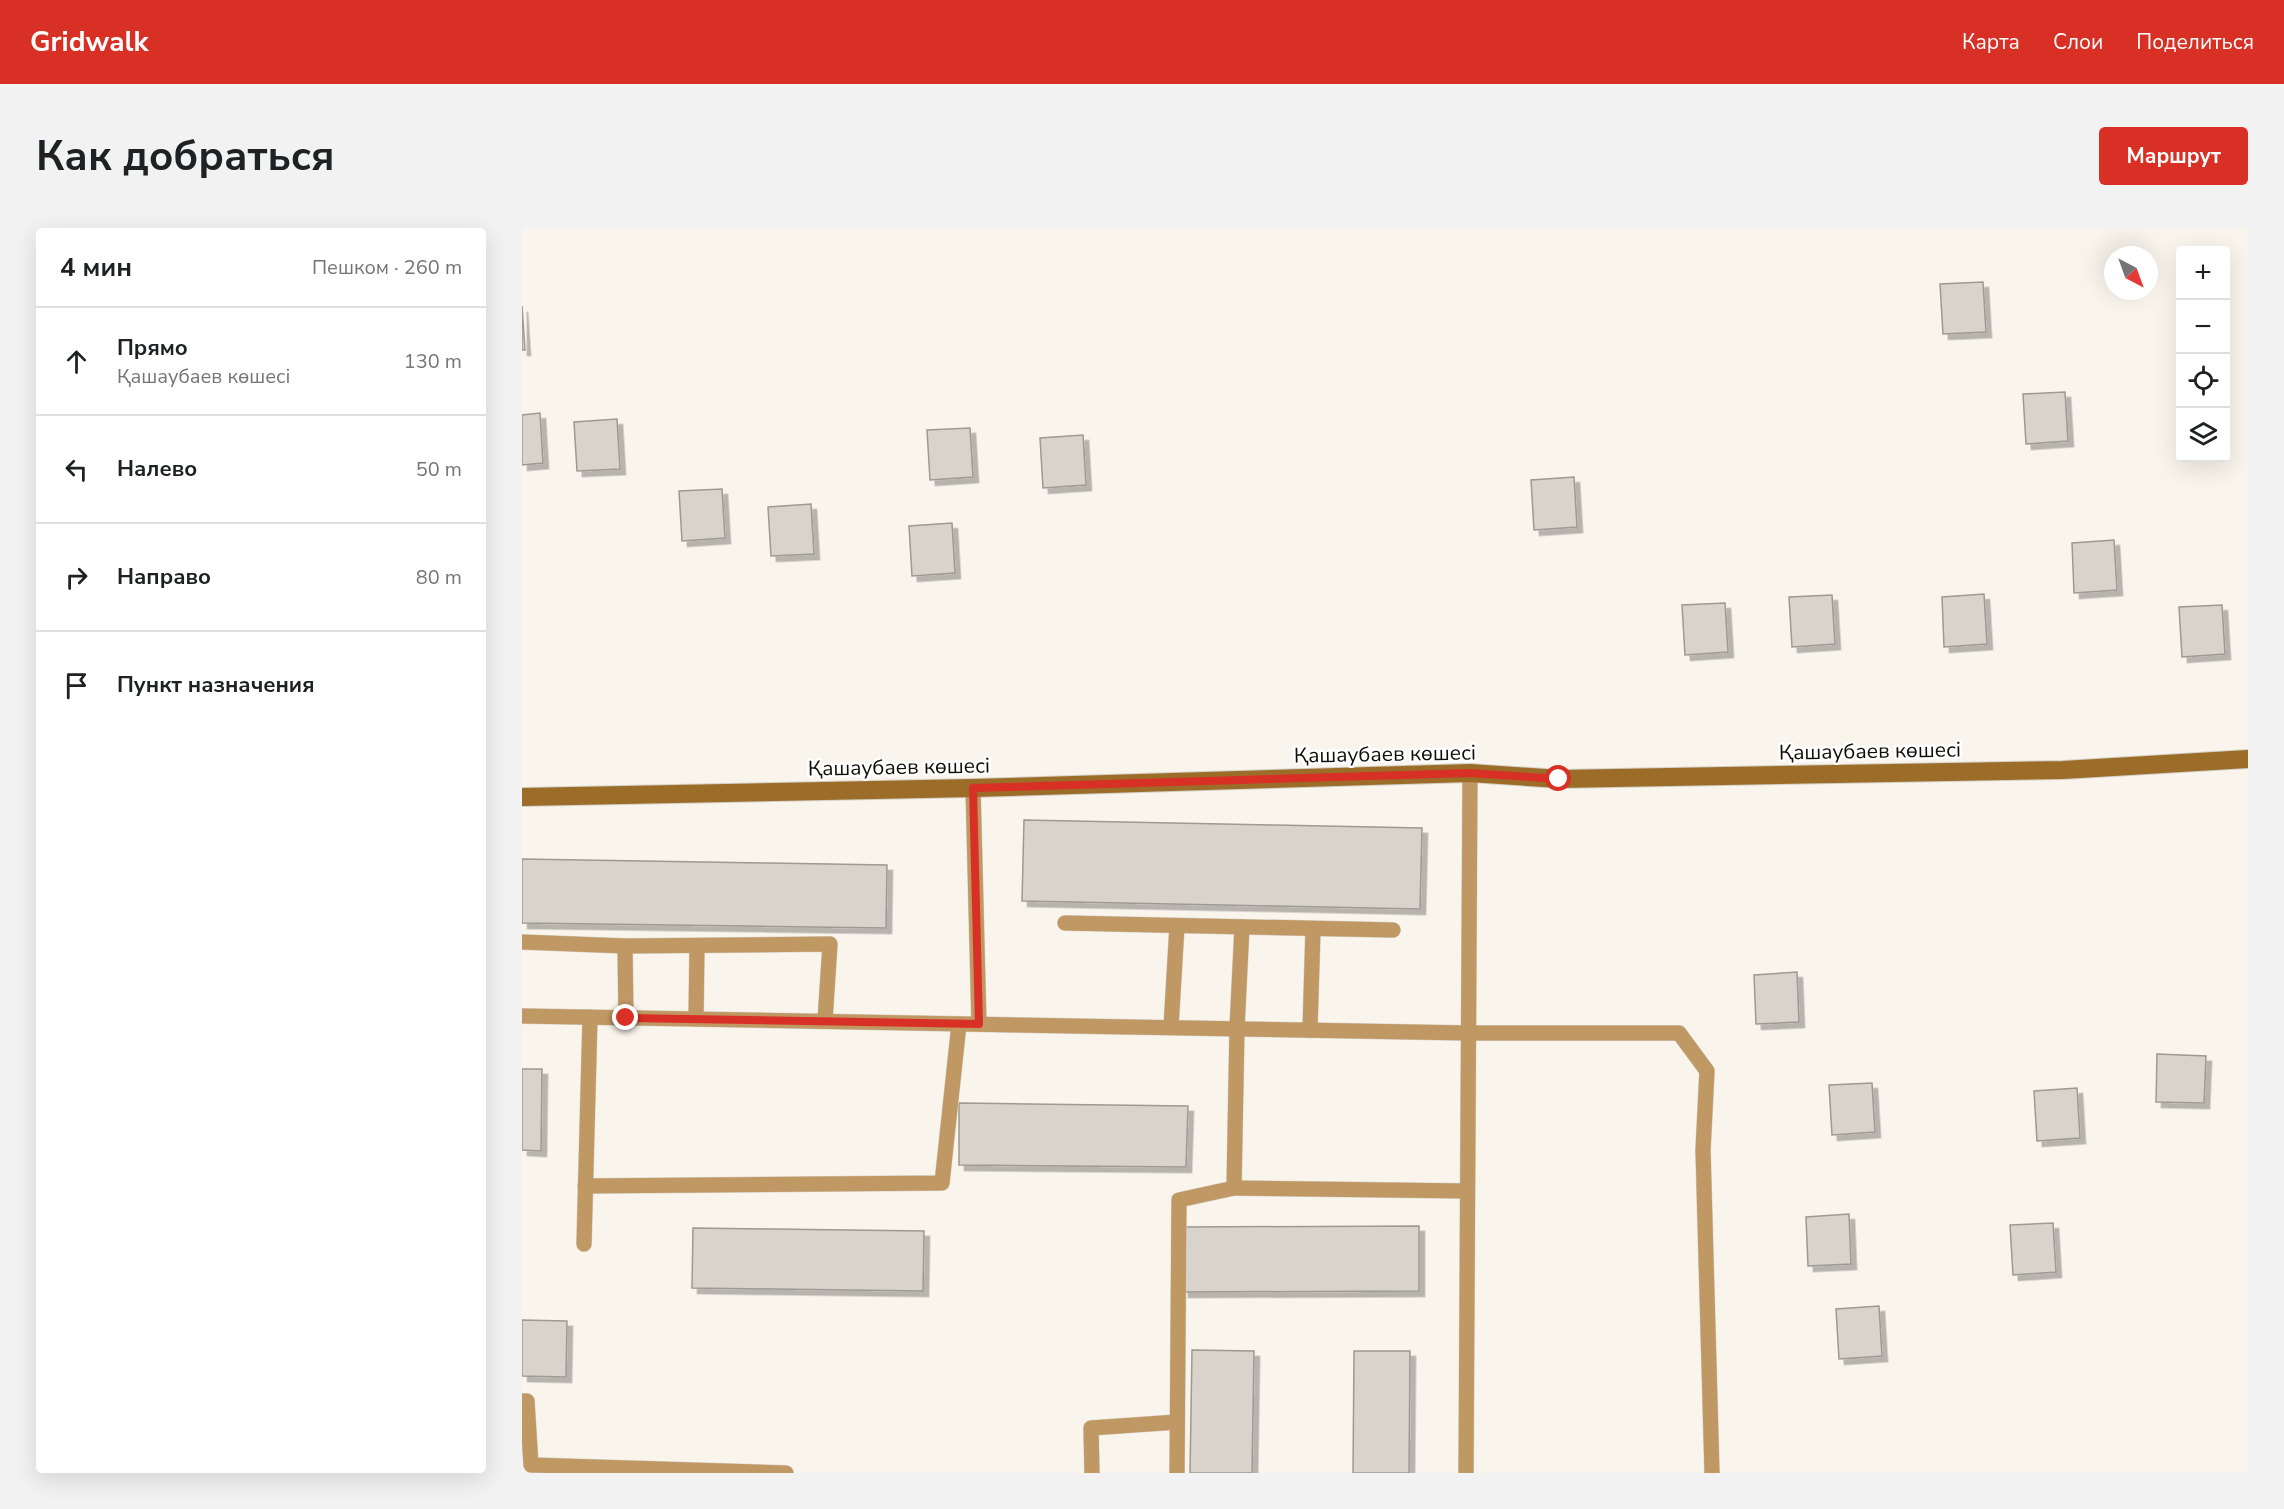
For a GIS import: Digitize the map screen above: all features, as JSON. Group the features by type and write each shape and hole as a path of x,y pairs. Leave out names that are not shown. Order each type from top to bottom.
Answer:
{"street":[{"name":"Қашаубаев көшесі","path":"522,797 973,788 1470,773 1559,779 2063,770 2248,759"}],"lane":[{"path":"1466,1473 1470,773"},
{"path":"973,788 979,1024"},
{"path":"1065,924 1393,930"},
{"path":"1171,1027 1177,926"},
{"path":"1234,1188 1237,1028 1242,927"},
{"path":"1310,1030 1313,929"},
{"path":"522,942 625,946 831,944 825,1021"},
{"path":"625,946 626,1018"},
{"path":"696,1019 697,946"},
{"path":"522,1016 1468,1033 1680,1033 1707,1071 1703,1150 1712,1473"},
{"path":"584,1244 590,1017"},
{"path":"585,1186 942,1183 959,1023"},
{"path":"1177,1473 1179,1200 1234,1188 1467,1191"},
{"path":"522,1401 527,1401 531,1469 786,1473"},
{"path":"1092,1473 1091,1428 1177,1422"}],"building":[{"path":"1983,282 1986,332 1943,334 1940,284"},
{"path":"522,306 525,350 522,350"},
{"path":"2065,392 2068,441 2026,444 2023,394"},
{"path":"540,413 543,463 522,465 522,415"},
{"path":"617,419 620,469 577,471 574,422"},
{"path":"970,428 973,477 930,480 927,430"},
{"path":"1083,435 1086,485 1043,488 1040,438"},
{"path":"1574,477 1577,527 1534,530 1531,480"},
{"path":"722,489 725,538 682,541 679,491"},
{"path":"811,504 814,554 771,556 768,507"},
{"path":"952,523 955,573 912,576 909,526"},
{"path":"2114,540 2117,590 2074,593 2072,543"},
{"path":"1984,594 1987,644 1944,647 1942,597"},
{"path":"1832,595 1835,644 1792,647 1789,597"},
{"path":"1725,603 1728,652 1685,655 1682,605"},
{"path":"2222,605 2225,654 2182,657 2179,607"},
{"path":"1024,820 1422,828 1420,909 1022,901"},
{"path":"522,859 887,865 886,928 522,923"},
{"path":"1797,972 1799,1022 1756,1024 1754,975"},
{"path":"2157,1054 2206,1056 2204,1103 2156,1102"},
{"path":"522,1069 542,1069 541,1151 522,1150"},
{"path":"1872,1083 1875,1132 1832,1135 1829,1085"},
{"path":"2077,1088 2080,1138 2037,1141 2034,1091"},
{"path":"959,1103 1188,1106 1186,1167 959,1165"},
{"path":"1849,1214 1851,1264 1808,1266 1806,1217"},
{"path":"2053,1223 2056,1272 2013,1275 2010,1225"},
{"path":"1419,1226 1419,1291 1183,1292 1182,1227"},
{"path":"693,1228 924,1231 923,1291 692,1288"},
{"path":"1879,1306 1882,1356 1839,1359 1836,1309"},
{"path":"522,1320 567,1321 566,1377 522,1376"},
{"path":"1192,1350 1254,1351 1252,1473 1190,1473"},
{"path":"1354,1351 1410,1351 1409,1473 1353,1473"}],"route":[{"path":"626,1018 979,1024 973,788 1470,773 1559,779"}]}
